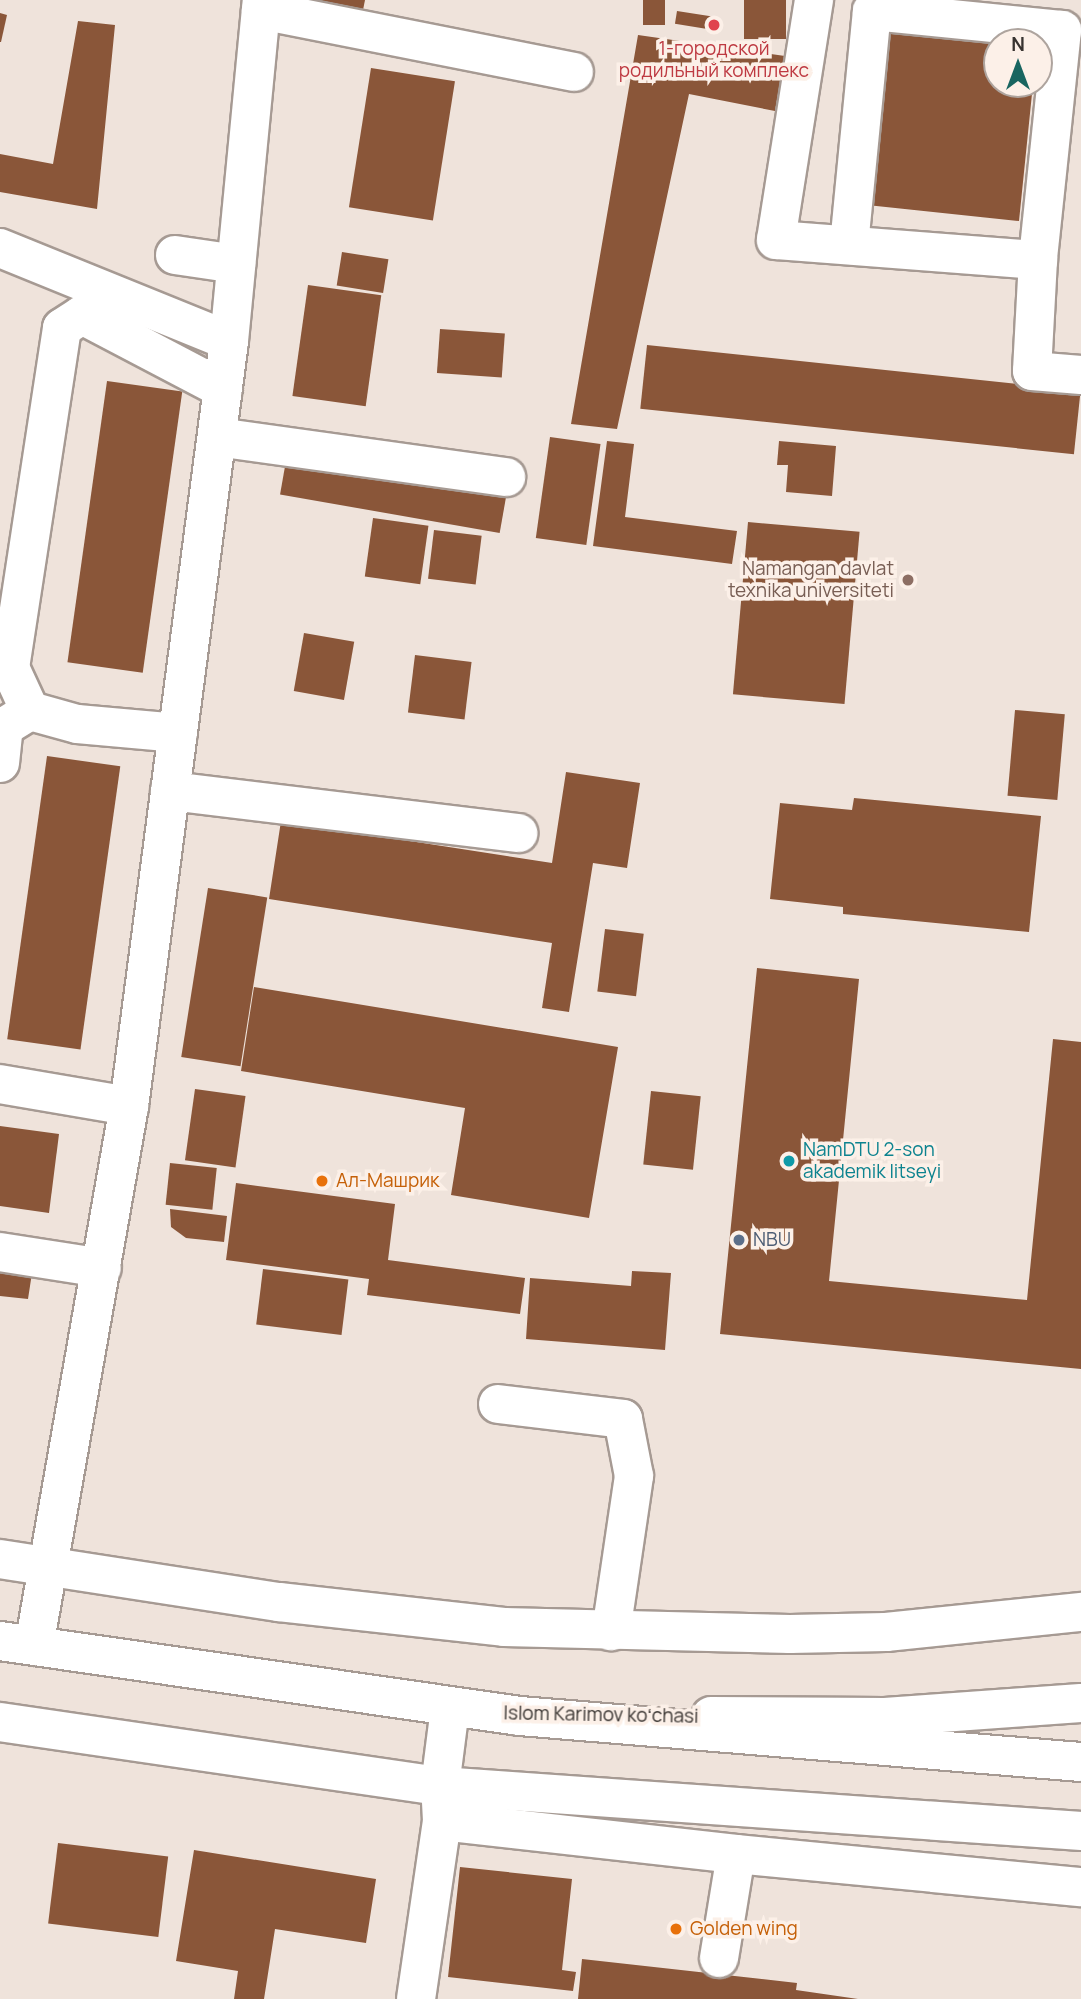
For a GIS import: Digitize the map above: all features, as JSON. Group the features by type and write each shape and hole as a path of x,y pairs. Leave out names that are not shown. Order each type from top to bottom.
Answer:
{"main road":[{"path":"814,0 776,240 1038,260"},
{"path":"17,1644 48,1567 129,1106 218,437 262,5 575,72"},
{"path":"849,246 872,11 1062,30 1038,260 1032,370 1081,375"},
{"path":"0,248 229,341"},
{"path":"175,255 236,264"},
{"path":"30,712 10,668 62,328 82,316 223,389"},
{"path":"218,437 506,478"},
{"path":"0,763 4,727 30,712 76,724 178,733"},
{"path":"170,791 518,833"},
{"path":"0,1084 129,1106"},
{"path":"0,1252 102,1268"},
{"path":"498,1404 623,1419 634,1476 611,1631"},
{"path":"0,1559 279,1602 504,1627 790,1634 886,1632 1081,1612"},
{"name":"Islom Karimov koʻchasi","path":"17,1644 520,1716 885,1717 1081,1703"},
{"path":"416,1999 441,1804 450,1708"},
{"path":"520,1716 1081,1762"},
{"path":"0,1722 441,1804 736,1854 1081,1886"},
{"path":"441,1804 1081,1831"},
{"path":"719,1958 736,1854"}],"building":[{"path":"302,0 365,0 361,20"},
{"path":"643,0 665,0 665,25 643,25"},
{"path":"744,0 786,0 786,39 744,39"},
{"path":"677,11 716,17 713,30 675,24"},
{"path":"0,13 7,15 1,42 0,42"},
{"path":"78,21 115,25 97,209 0,192 0,154 53,164"},
{"path":"885,26 983,40 983,98 1032,98 1019,221 867,205"},
{"path":"638,35 785,56 775,111 689,94 617,429 571,424"},
{"path":"371,68 455,81 433,221 349,207"},
{"path":"342,252 388,259 383,293 337,286"},
{"path":"308,285 381,295 366,406 292,396"},
{"path":"440,329 505,334 502,377 437,373"},
{"path":"647,345 1081,391 1074,454 640,409"},
{"path":"107,381 182,392 143,673 67,662"},
{"path":"550,437 601,444 586,545 536,538"},
{"path":"607,441 634,444 625,517 737,531 732,564 593,546"},
{"path":"779,441 836,446 832,496 786,492 788,465 777,465"},
{"path":"287,455 507,494 500,533 280,494"},
{"path":"373,518 428,526 420,584 365,576"},
{"path":"748,522 860,532 844,704 733,694"},
{"path":"434,530 482,536 476,584 428,579"},
{"path":"304,633 354,642 344,700 294,691"},
{"path":"415,655 472,662 465,720 408,713"},
{"path":"1015,710 1065,714 1057,800 1008,796"},
{"path":"47,756 120,766 80,1050 7,1039"},
{"path":"566,772 640,783 627,868 593,863 569,1012 542,1008 552,943 269,899 281,821 552,863"},
{"path":"854,798 1041,816 1029,932 843,914 843,907 770,899 780,803 852,810"},
{"path":"208,888 267,897 241,1066 181,1057"},
{"path":"605,929 644,934 636,996 597,992"},
{"name":"NamDTU 2-son akademik litseyi","path":"757,968 859,979 829,1281 1027,1300 1053,1039 1081,1042 1081,1369 720,1334"},
{"path":"254,987 618,1047 589,1218 451,1195 465,1108 241,1071"},
{"path":"195,1089 246,1096 235,1167 185,1160"},
{"path":"651,1091 701,1096 693,1170 643,1165"},
{"path":"0,1126 59,1134 49,1213 0,1206"},
{"path":"170,1163 217,1168 212,1210 166,1205"},
{"path":"236,1183 395,1204 388,1260 525,1278 520,1314 367,1295 369,1279 226,1260"},
{"path":"170,1209 227,1216 224,1242 186,1238 171,1227"},
{"path":"0,1269 32,1273 28,1299 0,1296"},
{"path":"263,1269 348,1279 342,1335 256,1325"},
{"path":"632,1271 671,1273 665,1350 526,1339 530,1278 631,1286"},
{"path":"58,1843 168,1857 158,1937 48,1923"},
{"path":"194,1850 376,1879 366,1943 275,1929 264,1999 234,1999 238,1971 176,1961"},
{"path":"460,1867 572,1879 562,1970 576,1972 573,1991 448,1977"},
{"path":"582,1959 797,1983 796,1990 858,1999 578,1999"}],"place":[{"name":"1-городской родильный комплекс","path":"714,25"},
{"name":"Namangan davlat texnika universiteti","path":"908,580"},
{"name":"NamDTU 2-son akademik litseyi","path":"789,1161"},
{"name":"Ал-Машрик","path":"322,1181"},
{"name":"NBU","path":"739,1240"},
{"name":"Golden wing","path":"676,1929"}]}
